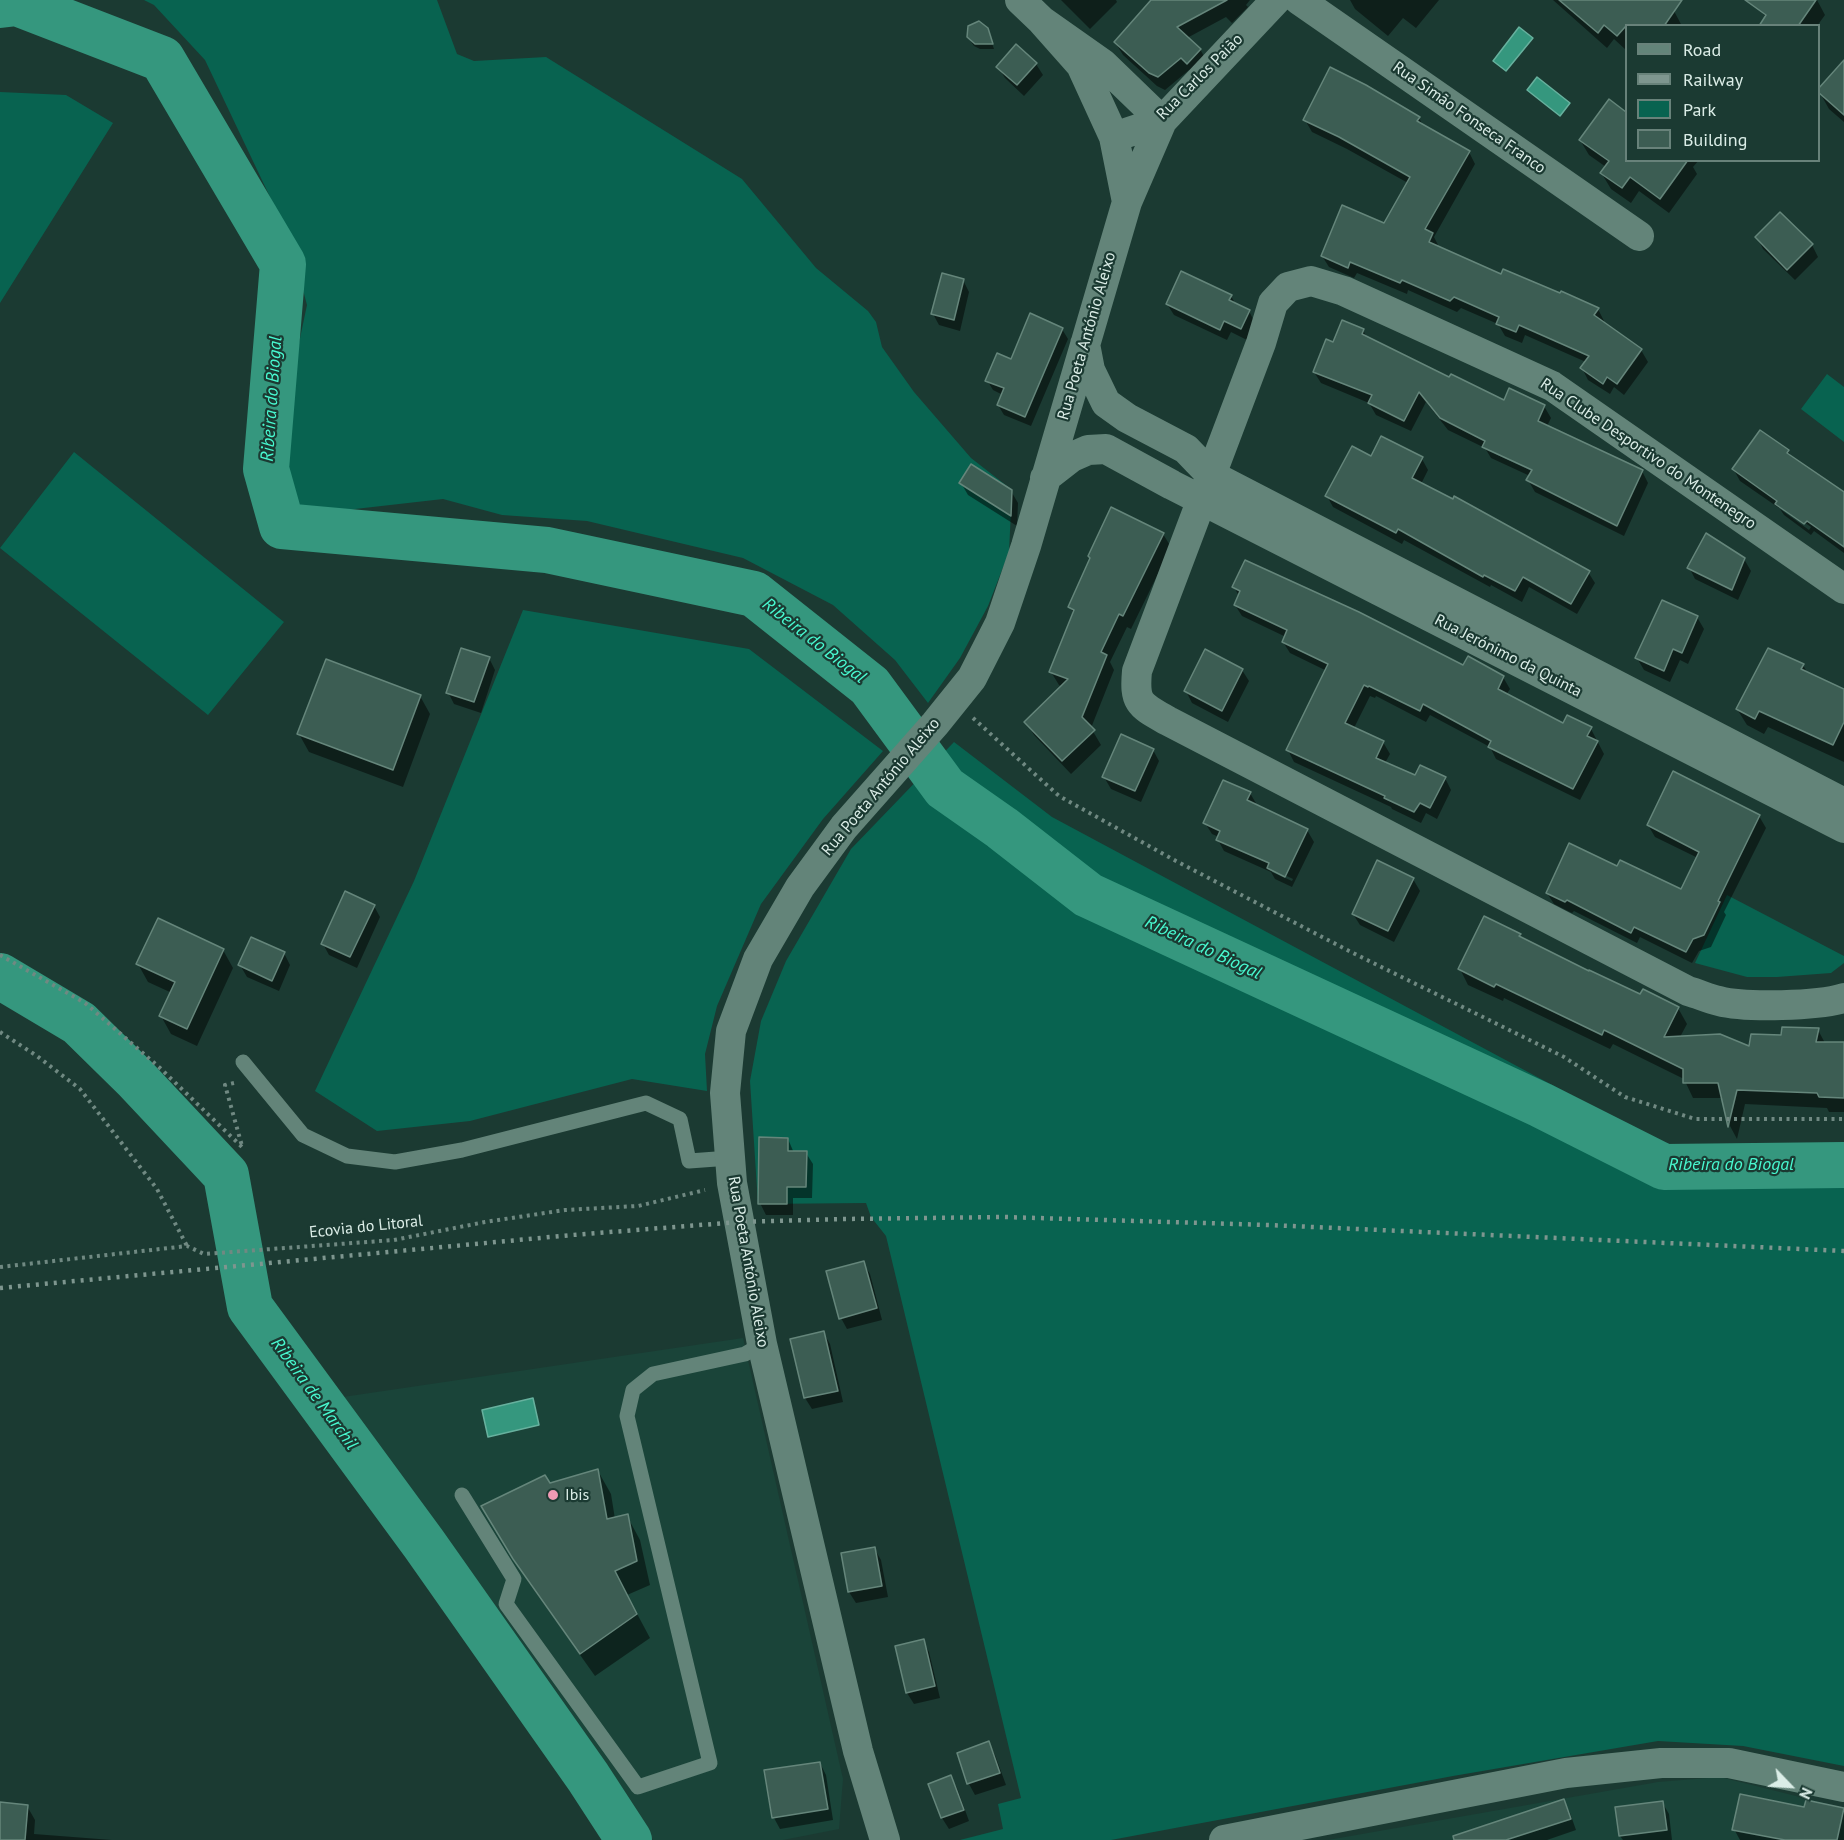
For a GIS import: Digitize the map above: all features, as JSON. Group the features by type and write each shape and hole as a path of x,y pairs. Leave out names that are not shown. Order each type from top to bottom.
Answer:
{"street":[{"name":"Rua Poeta António Aleixo","path":"885,1840 858,1751 762,1344 731,1171 725,1093 731,1031 758,959 800,887 844,827 972,678 1000,623 1045,478 1068,417 1085,344 1127,202 1114,136 1081,65 1020,0"},
{"name":"Rua Carlos Paião","path":"1114,136 1162,121 1276,0"},
{"name":"Rua Simão Fonseca Franco","path":"1299,0 1639,236"},
{"path":"1042,21 1103,64 1162,121 1127,202"},
{"name":"Rua Clube Desportivo do Montenegro","path":"1844,589 1552,386 1344,291 1311,281 1288,287 1273,303 1234,416 1137,670 1135,692 1144,707 1688,991 1721,1002 1760,1004 1828,1003 1844,998"},
{"name":"Rua Jerónimo da Quinta","path":"1085,344 1090,370 1106,403 1127,418 1186,449 1207,487 1844,828"},
{"name":"Rua Jerónimo da Quinta","path":"1068,417 1090,413 1127,418"},
{"path":"1180,445 1206,443 1219,434 1234,416"},
{"name":"Rua Jerónimo da Quinta","path":"1068,417 1106,449 1172,485 1207,487 1844,803"},
{"path":"1045,478 1072,457 1088,450 1106,449"},
{"path":"1172,485 1186,508 1191,528"},
{"name":"Rua Poeta António Aleixo","path":"858,1751 870,1840"},
{"path":"1224,1840 1301,1833 1566,1773 1661,1763 1729,1763 1844,1787"}],"lane":[{"path":"243,1062 303,1135 347,1156 395,1162 462,1150 645,1103 680,1119 689,1161 731,1171"},
{"path":"462,1495 514,1579 506,1604 638,1787 710,1763 627,1416 633,1390 653,1374 745,1354 762,1344"}],"path":[{"path":"944,712 1059,796 1176,861 1353,953 1564,1057 1625,1097 1695,1119 1844,1119"},
{"path":"0,955 85,1003 160,1068 242,1147 225,1085 255,1078"},
{"path":"0,1032 37,1056 80,1089 158,1188 187,1246 0,1267"},
{"name":"Ecovia do Litoral","path":"187,1246 204,1254 394,1239 565,1210 638,1206 731,1171"}],"shaded area":[{"path":"1519,27 1533,38 1506,71 1493,61"},
{"path":"1537,77 1570,103 1560,116 1527,90"},
{"path":"743,1338 843,1779 839,1829 783,1840 653,1840 336,1398"},
{"path":"533,1398 539,1425 488,1437 482,1410"},
{"path":"1720,1777 1844,1808 1844,1840 1328,1840 1658,1782"}],"green space":[{"path":"144,0 437,0 457,54 474,61 546,57 742,179 816,268 868,311 876,322 882,347 914,392 971,458 1012,490 1009,552 988,606 960,658 928,703 895,660 833,605 743,558 587,521 502,515 443,499 320,513 298,513 287,492 284,414 307,305 289,237 205,60 154,5"},
{"path":"0,92 66,95 113,123 0,303"},
{"path":"1827,374 1844,387 1844,442 1801,409"},
{"path":"74,452 284,622 208,715 0,548"},
{"path":"523,610 749,649 883,751 823,819 761,904 717,1006 705,1054 707,1091 632,1079 470,1121 377,1131 315,1091 414,881"},
{"path":"954,742 1052,817 1668,1147 1844,1146 1844,1766 1743,1746 1658,1741 1453,1776 1111,1840 960,1840 1003,1829 998,1804 1021,1798 886,1236 871,1217 866,1203 758,1204 750,1081 761,1021 786,961 851,849"},
{"path":"1727,895 1844,956 1844,963 1831,973 1747,977 1695,963"}],"building":[{"path":"1151,0 1227,0 1177,27 1201,49 1187,64 1181,58 1158,77 1149,73 1114,42"},
{"path":"1559,0 1682,0 1665,24 1625,24 1617,36 1604,25 1598,33"},
{"path":"1745,0 1816,0 1799,24 1760,24 1766,15"},
{"path":"979,21 988,28 993,44 975,44 967,37 968,26"},
{"path":"1016,44 1037,63 1017,85 996,67"},
{"path":"1844,60 1844,115 1820,94 1820,87"},
{"path":"1330,67 1420,117 1417,121 1470,151 1425,229 1433,233 1429,242 1501,274 1503,269 1599,308 1594,315 1642,349 1617,384 1607,377 1603,384 1580,368 1589,356 1519,325 1516,332 1496,324 1499,317 1454,297 1450,301 1402,280 1400,283 1350,262 1348,268 1321,256 1342,205 1384,223 1410,177 1339,137 1303,120"},
{"path":"1609,99 1625,111 1625,162 1687,162 1660,199 1630,177 1622,188 1600,173 1609,161 1579,140"},
{"path":"1780,212 1813,244 1787,270 1755,237"},
{"path":"1181,271 1232,295 1229,300 1250,310 1241,329 1224,321 1220,330 1166,304"},
{"path":"942,273 964,279 954,320 931,314"},
{"path":"1030,313 1063,328 1025,417 997,405 1004,388 985,381 997,353 1011,359"},
{"path":"1342,320 1364,329 1362,334 1449,377 1451,374 1504,400 1509,388 1545,405 1538,421 1643,470 1617,526 1526,480 1532,470 1482,447 1485,441 1440,418 1419,392 1404,421 1368,403 1372,395 1313,372 1326,339 1333,342"},
{"path":"1760,430 1789,450 1787,453 1844,492 1844,547 1807,521 1804,524 1775,504 1777,501 1732,469"},
{"path":"1381,436 1423,457 1412,478 1453,499 1454,496 1590,571 1571,604 1523,577 1515,591 1484,575 1483,577 1398,529 1396,533 1325,496 1352,446 1371,456"},
{"path":"971,464 1012,490 1011,516 959,483"},
{"path":"1111,507 1164,533 1123,616 1119,614 1101,652 1107,655 1082,717 1095,730 1062,761 1024,722 1068,679 1049,672 1074,610 1068,607"},
{"path":"1706,533 1745,558 1732,590 1687,568"},
{"path":"1245,560 1359,612 1463,665 1468,656 1504,676 1498,689 1563,723 1567,715 1592,727 1587,736 1598,741 1573,789 1488,747 1491,741 1423,704 1420,711 1364,685 1345,723 1384,741 1376,758 1415,775 1420,765 1446,777 1430,808 1420,803 1414,812 1286,750 1328,664 1282,642 1287,630 1234,605 1240,591 1232,587"},
{"path":"1662,600 1698,616 1682,653 1673,649 1664,671 1635,658"},
{"path":"461,648 490,657 474,702 446,693"},
{"path":"1768,648 1804,664 1801,669 1844,689 1844,722 1833,745 1759,711 1755,719 1736,709"},
{"path":"1205,649 1243,669 1222,711 1184,691"},
{"path":"326,659 421,695 393,770 297,734"},
{"path":"1121,734 1154,749 1135,791 1102,777"},
{"path":"1673,771 1760,815 1704,935 1693,939 1686,952 1634,927 1631,933 1567,900 1565,902 1546,893 1569,843 1617,866 1620,860 1681,889 1699,852 1647,825"},
{"path":"1223,780 1251,792 1247,800 1308,829 1285,877 1267,868 1269,863 1216,840 1220,831 1203,823"},
{"path":"1377,860 1414,878 1388,931 1352,914"},
{"path":"345,891 375,905 350,957 321,944"},
{"path":"1484,916 1589,971 1640,994 1643,989 1679,1007 1664,1037 1720,1034 1749,1046 1751,1034 1781,1035 1782,1027 1819,1028 1816,1042 1844,1042 1844,1098 1819,1097 1817,1093 1737,1090 1728,1127 1718,1083 1683,1083 1683,1069 1604,1030 1602,1035 1496,984 1494,987 1458,969"},
{"path":"158,918 224,949 187,1029 159,1016 175,982 136,964"},
{"path":"251,937 285,952 272,981 238,965"},
{"path":"759,1137 788,1138 788,1151 807,1151 806,1187 787,1187 787,1204 758,1204"},
{"path":"864,1261 877,1308 839,1319 826,1271"},
{"path":"824,1331 838,1391 804,1398 790,1339"},
{"name":"Ibis","path":"598,1469 607,1519 628,1514 637,1561 615,1571 637,1614 580,1654 513,1559 481,1506 545,1475 550,1483"},
{"path":"875,1547 882,1586 848,1592 841,1553"},
{"path":"924,1639 935,1686 906,1693 895,1646"},
{"path":"989,1741 1000,1773 967,1784 957,1753"},
{"path":"820,1762 828,1809 772,1818 764,1770"},
{"path":"951,1775 964,1810 941,1818 928,1784"},
{"path":"1740,1794 1804,1807 1806,1800 1844,1808 1837,1840 1785,1840 1732,1830"},
{"path":"1564,1799 1571,1819 1506,1840 1454,1840 1453,1836"},
{"path":"1663,1801 1667,1830 1619,1836 1615,1807"},
{"path":"0,1802 28,1805 25,1840 0,1840"}],"waterway":[{"name":"Ribeira do Biogal","path":"0,5 17,3 162,59 283,264 266,469 282,526 547,550 754,594 870,686 945,788 1002,828 1088,895 1541,1105 1664,1167 1844,1165"},
{"name":"Ribeira de Marchil","path":"0,976 79,1023 135,1078 226,1175 250,1307 424,1544 588,1777 629,1840"}],"railway":[{"path":"0,1288 572,1235 739,1222 843,1219 1004,1217 1269,1225 1844,1251"}],"place":[{"name":"Ibis","path":"553,1495"}]}
